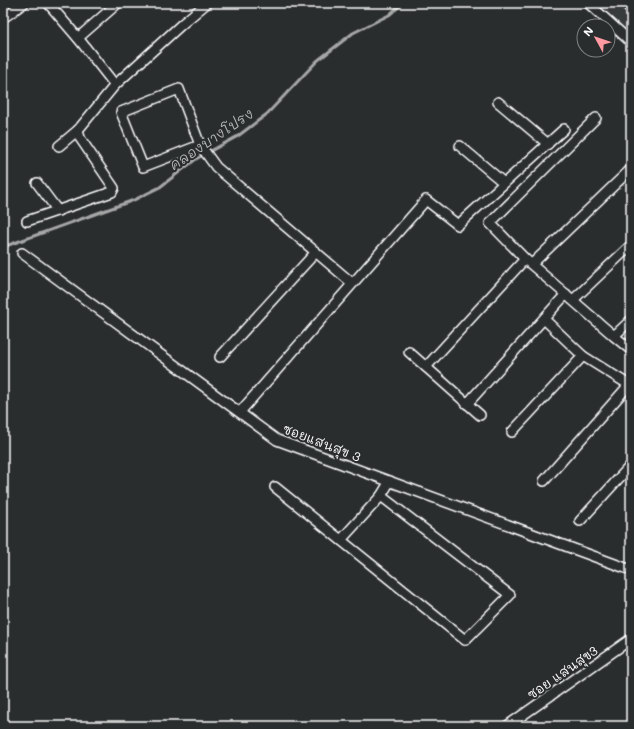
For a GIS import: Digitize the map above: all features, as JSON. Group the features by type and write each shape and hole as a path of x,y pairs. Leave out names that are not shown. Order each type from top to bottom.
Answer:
{"street":[{"path":"6,16 24,3"},
{"path":"48,3 115,85"},
{"path":"78,38 118,3"},
{"path":"59,146 78,130 115,85 207,3"},
{"path":"588,3 631,42"},
{"path":"201,146 143,167 121,112 179,89 201,146 216,167 352,284"},
{"path":"498,102 548,144"},
{"path":"596,118 490,223 528,261 631,350"},
{"path":"240,412 426,200 458,225 564,129"},
{"path":"27,221 112,192 114,188 80,138 78,130"},
{"path":"460,146 504,183"},
{"path":"426,368 528,261 631,169"},
{"path":"38,183 58,211"},
{"path":"467,404 544,319 631,245"},
{"path":"220,357 316,252"},
{"name":"ซอยแสนสุข 3","path":"22,253 277,440 631,570"},
{"path":"544,319 583,356 630,386 544,481"},
{"path":"614,336 631,320"},
{"path":"409,352 480,415"},
{"path":"512,432 583,356"},
{"path":"580,521 631,466"},
{"path":"341,540 381,496 390,481"},
{"path":"275,487 465,640 510,595 381,496"},
{"name":"ซอย แสนสุข3","path":"507,726 631,639"}],"shaded area":[{"path":"590,3 631,3 631,40 616,26 616,18 607,18"}],"waterway":[{"name":"คลองบางโปรง","path":"3,247 134,200 160,187 196,159 238,136 267,114 317,61 353,33 389,15 403,3"}],"railway":[{"path":"619,3 631,14"}]}
